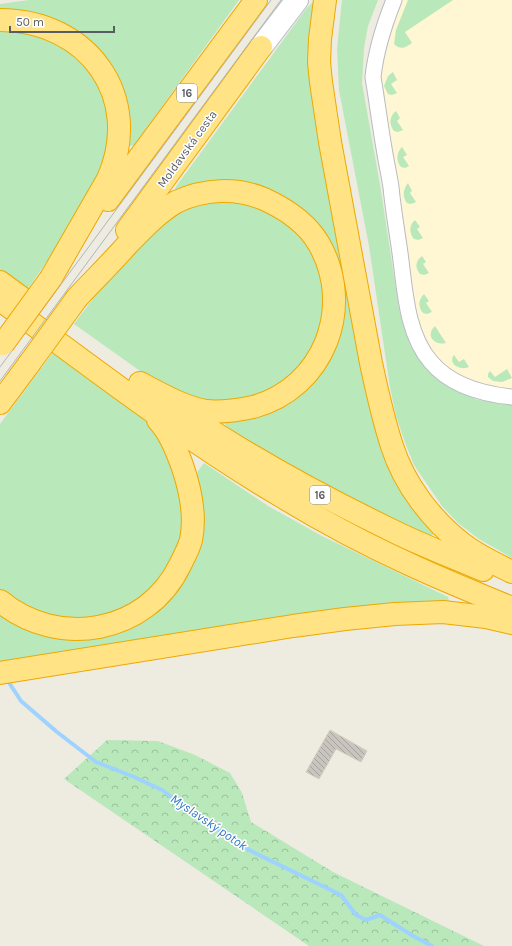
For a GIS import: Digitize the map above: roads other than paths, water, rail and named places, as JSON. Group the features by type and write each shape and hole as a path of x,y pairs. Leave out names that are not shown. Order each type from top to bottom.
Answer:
{"highway":[{"name":"16","path":"2,347 51,278 256,0"},
{"path":"325,0 320,39 319,62 325,115 371,363 392,447 414,490 435,518 465,546 512,572"},
{"path":"0,20 24,21 41,25 75,42 86,51 105,76 114,95 119,117 119,140 112,170 51,278"},
{"name":"Moldavská cesta","path":"78,298 261,47"},
{"path":"0,403 78,298 157,215 177,202 197,195 222,191 244,192 261,198 300,220 318,243 327,260 332,277 334,300 332,324 324,348 318,360 301,379 289,390 260,405 245,409 217,412 205,411 136,390"},
{"name":"16","path":"0,282 232,466 331,524 407,564 512,608"},
{"name":"16","path":"0,300 136,390 325,497 393,531 512,583"},
{"path":"0,601 21,615 49,626 80,629 95,628 111,624 140,611 154,601 175,575 191,540 192,509 188,483 167,432 136,390"},
{"path":"0,672 293,626 395,614 443,612 486,617 512,623"}],"street":[{"name":"Moldavská cesta","path":"261,47 297,0"},
{"path":"394,0 380,37 374,62 373,77 391,187 404,283 412,324 420,346 426,356 443,375 457,383 476,390 499,396 512,397"}],"waterway":[{"name":"Myslavský potok","path":"6,678 21,701 57,732 96,762 162,790 200,818 251,851 341,895 356,915 366,920 380,915 432,946"}],"tram line":[{"path":"0,367 271,0"},
{"path":"0,381 281,0"}]}
